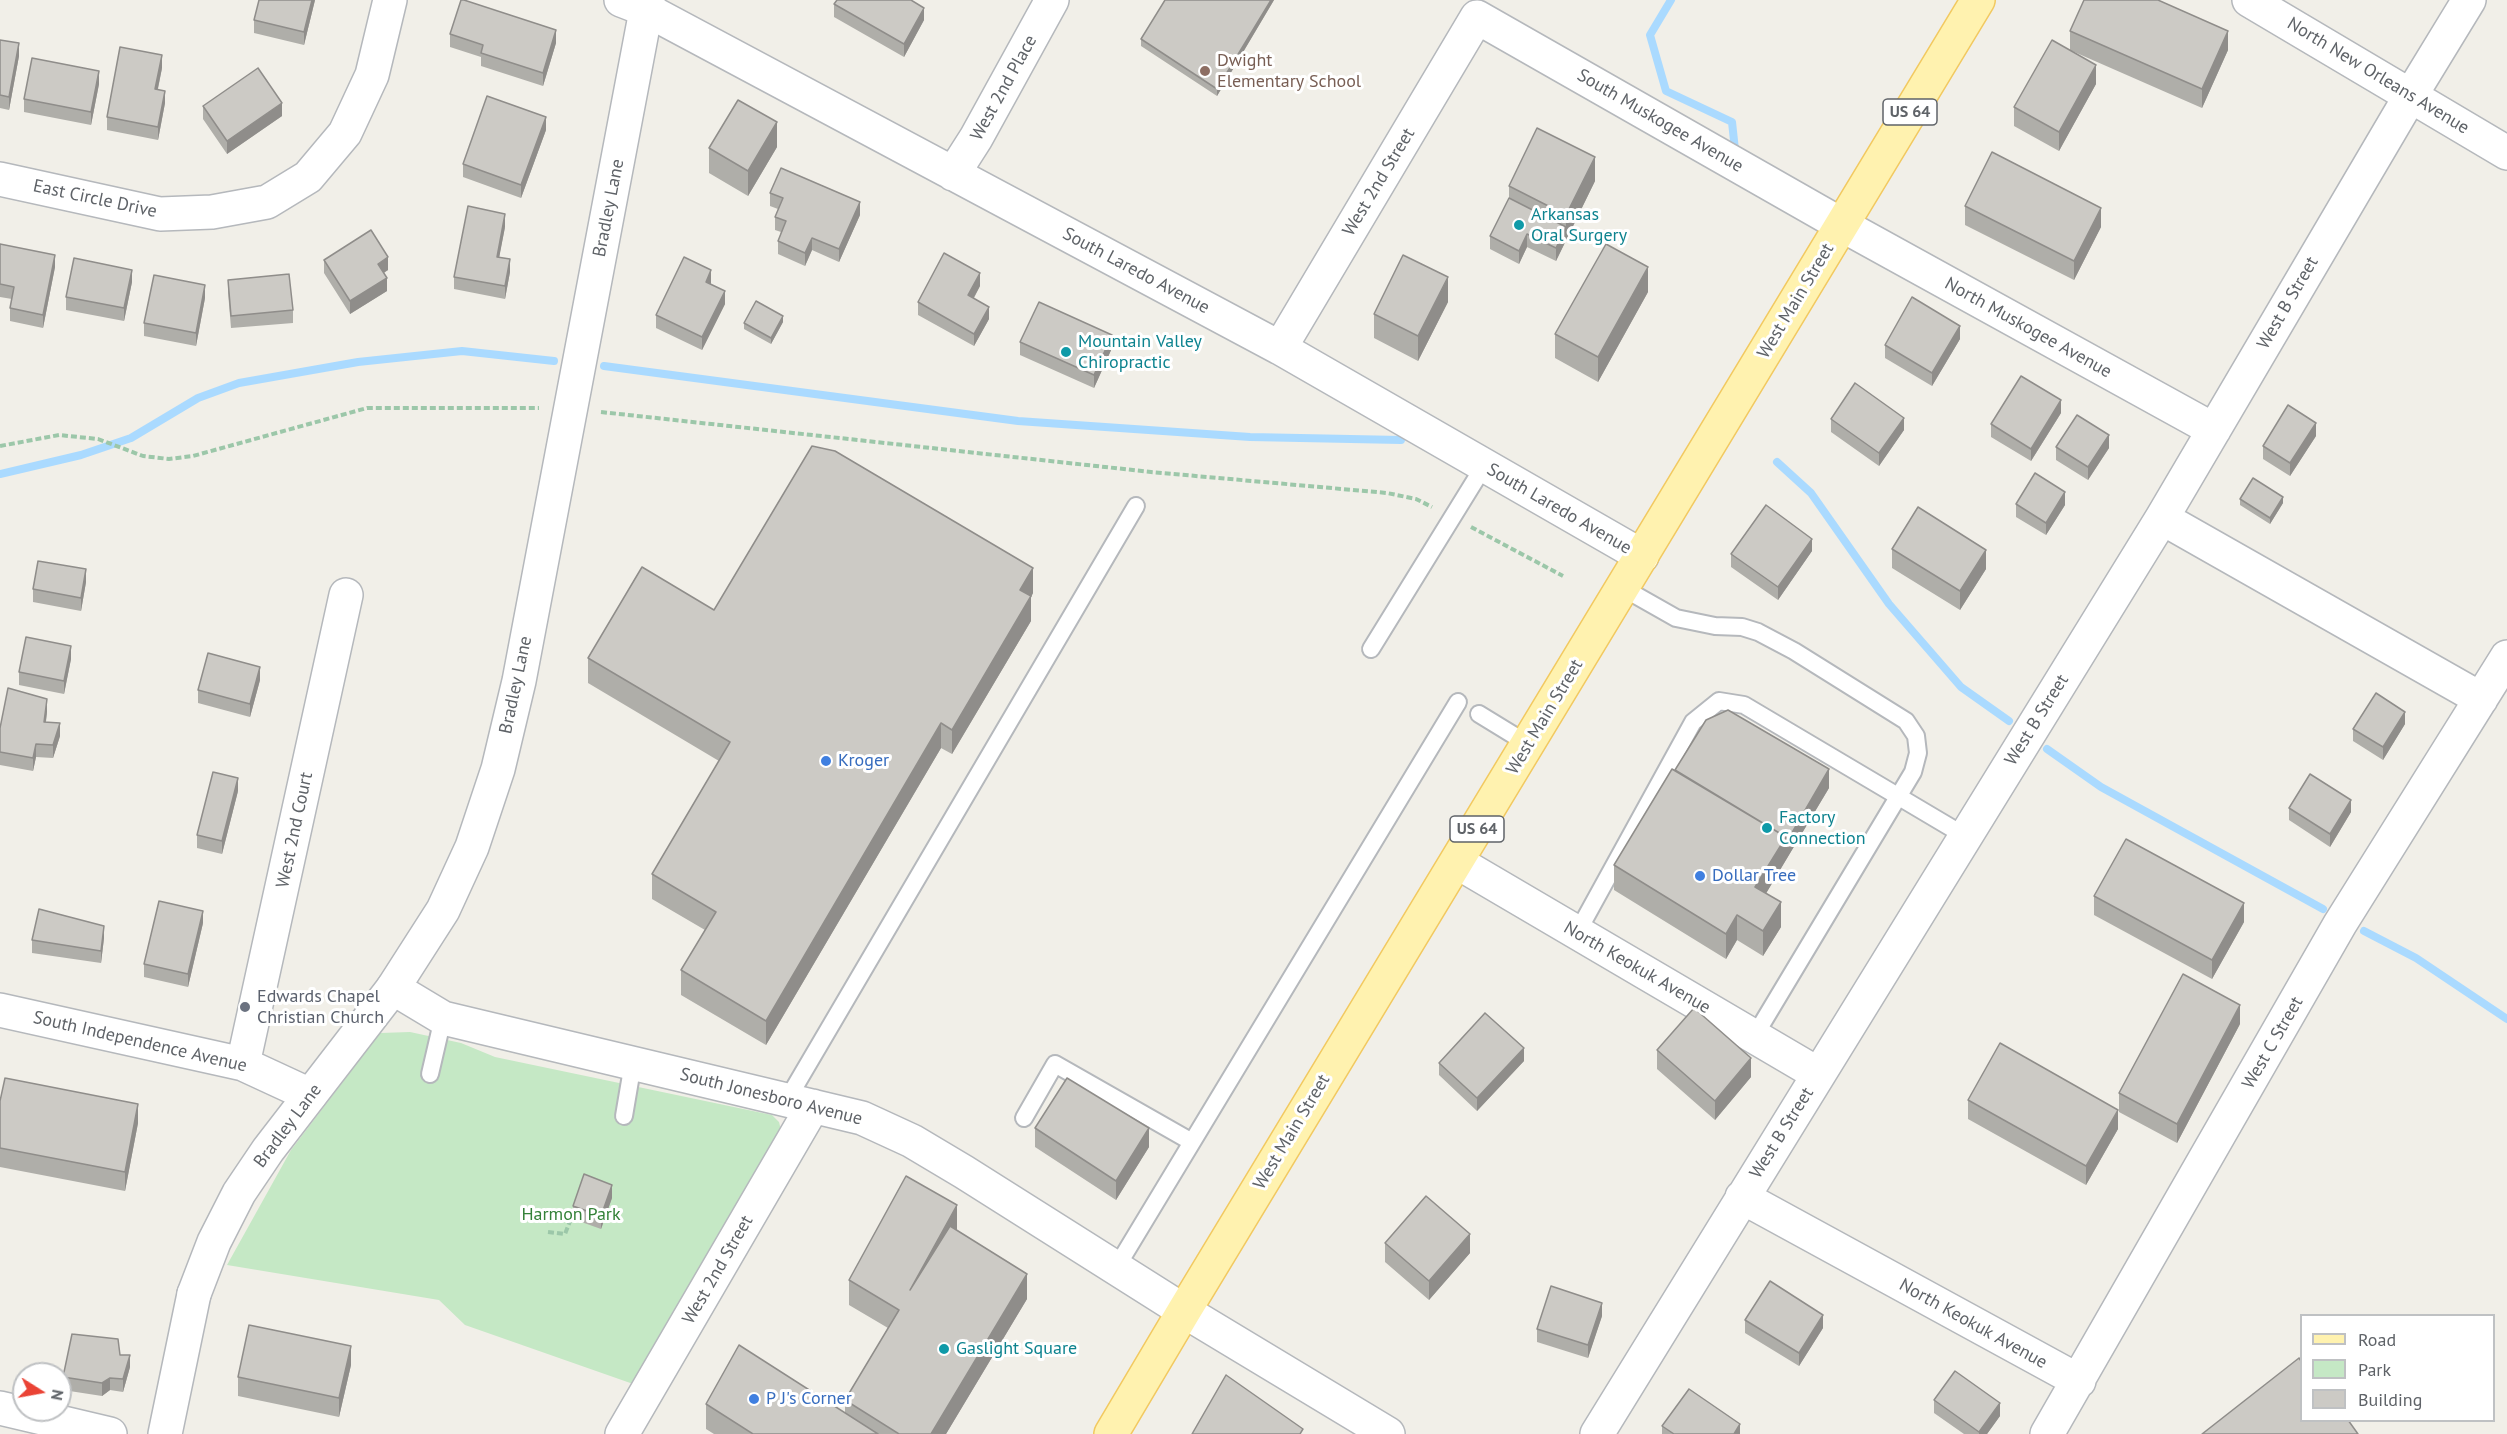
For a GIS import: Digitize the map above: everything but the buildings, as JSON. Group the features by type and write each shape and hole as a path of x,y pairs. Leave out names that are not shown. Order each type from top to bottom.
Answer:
{"main road":[{"name":"West Main Street","path":"1111,1434 1978,0"}],"street":[{"name":"East Circle Drive","path":"0,179 160,214 212,212 267,202 308,177 345,133 372,75 390,0"},
{"name":"West 2nd Place","path":"953,174 976,138 1052,0"},
{"name":"North New Orleans Avenue","path":"2249,0 2507,153"},
{"name":"West B Street","path":"1597,1434 2162,518 2469,0"},
{"name":"South Laredo Avenue","path":"639,3 1280,348 1642,556"},
{"name":"Bradley Lane","path":"165,1434 194,1293 214,1242 239,1193 268,1150 393,988 444,910 472,847 498,769 519,681 570,409 639,3"},
{"name":"South Muskogee Avenue","path":"1477,17 1842,225"},
{"name":"West 2nd Street","path":"1280,348 1477,17"},
{"name":"North Muskogee Avenue","path":"1842,225 2214,430"},
{"path":"2162,518 2481,699"},
{"name":"West 2nd Court","path":"243,1064 346,595"},
{"name":"West C Street","path":"2047,1434 2340,924 2507,657"},
{"name":"North Keokuk Avenue","path":"1457,862 1818,1074"},
{"name":"South Jonesboro Avenue","path":"393,988 443,1018 862,1118 912,1142 1184,1311 1388,1434"},
{"name":"South Independence Avenue","path":"0,1010 243,1064 310,1095"},
{"name":"West 2nd Street","path":"623,1434 800,1103"},
{"name":"North Keokuk Avenue","path":"1742,1197 2079,1381"},
{"path":"0,1408 110,1434"}],"lane":[{"path":"1371,649 1484,466"},
{"path":"800,1103 1136,506"},
{"path":"1623,588 1676,618 1715,626 1742,627 1758,632 1794,651 1906,721 1916,736 1918,753 1913,772 1754,1037"},
{"path":"1577,933 1694,722 1719,701 1744,705 1965,836"},
{"path":"1116,1268 1458,702"},
{"path":"1479,714 1528,744"},
{"path":"430,1074 443,1018"},
{"path":"624,1116 633,1063"},
{"path":"1024,1118 1055,1064 1192,1142"}],"path":[{"path":"0,446 59,435 98,439 144,456 169,459 193,456 367,408 570,409 1128,470 1387,493 1416,499 1563,576"},
{"path":"548,1232 565,1234 576,1206"}],"green space":[{"name":"Harmon Park","path":"410,1032 461,1043 495,1057 772,1115 779,1122 782,1134 636,1385 465,1325 439,1300 227,1265 291,1150 380,1033"}],"waterway":[{"path":"1671,0 1650,35 1666,91 1732,122 1735,150"},
{"path":"0,474 81,455 131,438 198,398 239,383 358,362 462,351 554,361"},
{"path":"604,366 1018,421 1250,437 1401,440"},
{"path":"1777,462 1811,493 1889,604 1961,687 2009,721"},
{"path":"2047,749 2101,787 2323,909"},
{"path":"2364,931 2416,958 2507,1019"}],"place":[{"name":"Dwight Elementary School","path":"1205,71"},
{"name":"Arkansas Oral Surgery","path":"1519,225"},
{"name":"Mountain Valley Chiropractic","path":"1066,352"},
{"name":"Kroger","path":"826,761"},
{"name":"Factory Connection","path":"1767,828"},
{"name":"Dollar Tree","path":"1700,876"},
{"name":"Edwards Chapel Christian Church","path":"245,1007"},
{"name":"Gaslight Square","path":"944,1349"},
{"name":"P J's Corner","path":"754,1399"}]}
